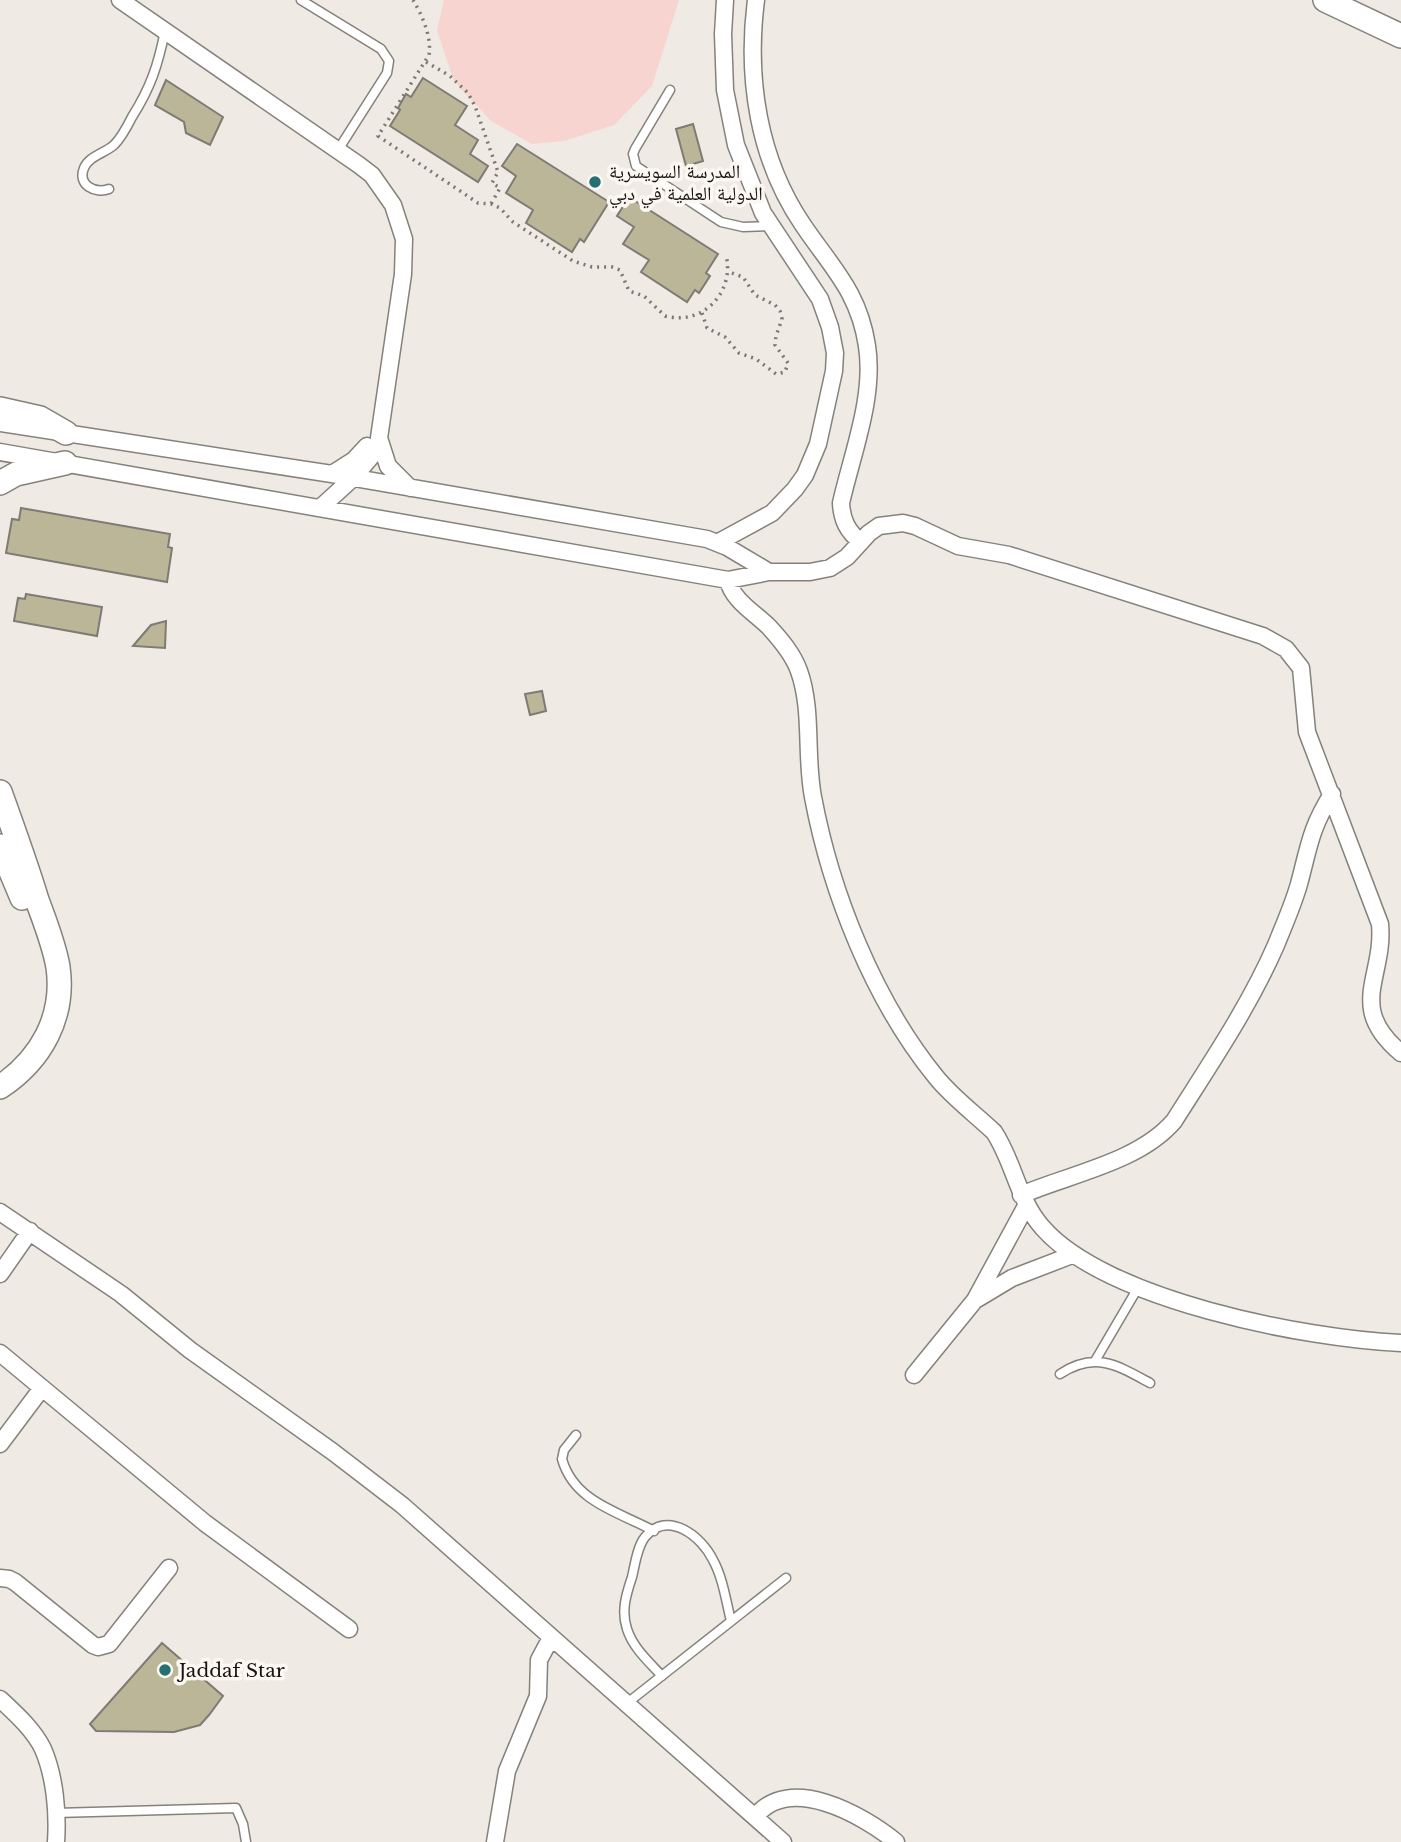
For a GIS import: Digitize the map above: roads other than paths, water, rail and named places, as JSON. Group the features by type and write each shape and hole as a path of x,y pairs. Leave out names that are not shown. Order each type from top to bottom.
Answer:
{"street":[{"path":"120,0 338,150 372,175 384,189 400,221 404,239 403,274 379,429 380,446 394,474 410,488"},
{"path":"717,543 772,513 800,482 813,460 818,444 834,371 832,337 820,299 771,226 745,171 729,118 723,62 725,0"},
{"path":"756,0 753,76 755,102 767,152 795,212 841,274 850,291 867,346 869,385 841,503 844,521 853,536 861,542"},
{"path":"1325,0 1401,36"},
{"path":"0,409 40,418 66,433"},
{"path":"0,423 332,474 717,543 769,572"},
{"path":"332,474 354,460 379,429"},
{"path":"320,508 353,478 380,446"},
{"path":"0,452 728,580 769,572 810,572 830,568 847,557 879,526 903,523 958,546 1009,555 1275,641 1286,649 1301,668 1307,732 1380,924 1381,947 1371,984 1372,1007 1379,1029 1401,1054"},
{"path":"0,483 16,474 65,463"},
{"path":"728,580 734,595 781,641 798,668 804,695 812,793 820,834 833,878 876,982 907,1036 936,1078 994,1132 1023,1200 1049,1235 1072,1255 1139,1286 1193,1305 1279,1328 1362,1341 1401,1343"},
{"path":"0,792 53,948 59,983 54,1019 43,1043 27,1065 0,1087"},
{"path":"915,1375 975,1300 1023,1200 1143,1148 1174,1122 1264,972 1298,886 1313,827 1332,794"},
{"path":"0,846 38,934 47,982 42,1014 36,1028 18,1056 0,1073"},
{"path":"0,1212 121,1294 190,1350 272,1407 382,1490 783,1842"},
{"path":"0,1274 30,1231"},
{"path":"975,1300 1012,1278 1072,1255"},
{"path":"0,1353 205,1523 349,1629"},
{"path":"0,1444 42,1388"},
{"path":"0,1578 15,1582 93,1646 98,1647 108,1644 169,1568"},
{"path":"500,1840 507,1771 538,1696 538,1660 547,1645 554,1641"},
{"path":"0,1699 23,1722 43,1748 54,1791 56,1842"},
{"path":"755,1817 761,1809 776,1799 800,1798 856,1815 896,1842"}],"lane":[{"path":"301,0 381,49 389,61 387,73 338,150"},
{"path":"109,189 96,191 90,188 83,177 83,171 90,160 107,151 118,140 148,92 165,31"},
{"path":"670,90 635,149 633,154 636,166 721,222 743,227 771,226"},
{"path":"1095,1361 1139,1286"},
{"path":"1060,1374 1071,1367 1095,1361 1122,1367 1150,1383"},
{"path":"576,1434 564,1450 562,1459 582,1493 592,1502 654,1531"},
{"path":"662,1676 632,1642 624,1612 644,1538 661,1528 677,1527 692,1533 718,1570 732,1621"},
{"path":"626,1704 786,1578"},
{"path":"56,1813 236,1808 243,1824 246,1842"}],"place":[{"name":"المدرسة السويسرية الدولية العلمية في دبي","path":"595,182"},
{"name":"Jaddaf Star","path":"165,1670"}]}
